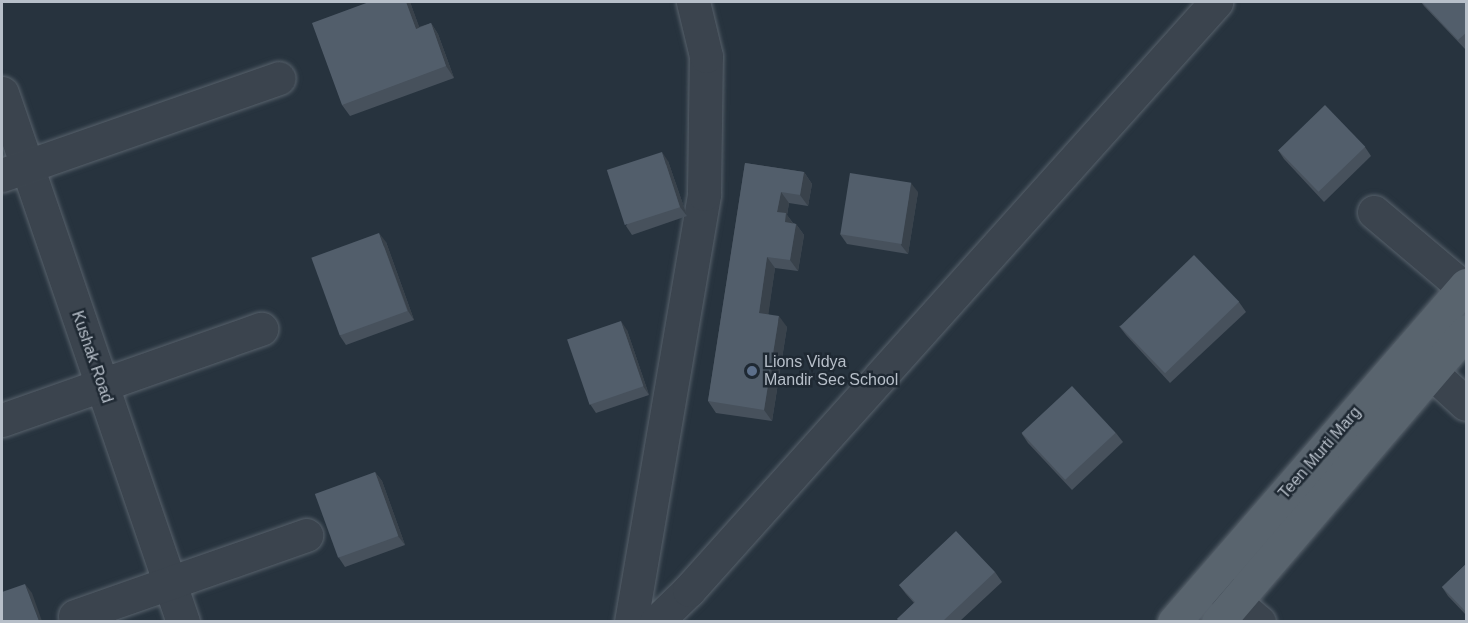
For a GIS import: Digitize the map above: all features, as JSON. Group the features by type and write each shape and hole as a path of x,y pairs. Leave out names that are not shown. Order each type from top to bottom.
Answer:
{"main road":[{"name":"Teen Murti Marg","path":"1174,621 1465,286"},
{"name":"Teen Murti Marg","path":"1237,615 1431,372 1467,332"}],"street":[{"path":"631,621 704,194 706,56 693,2"},
{"path":"656,621 689,590 1216,2"},
{"path":"14,170 279,78"},
{"name":"Kushak Road","path":"2,93 14,170 102,385 183,621"},
{"path":"1374,212 1465,286"},
{"path":"2,420 261,329"},
{"path":"1431,372 1467,404"},
{"path":"75,616 306,535"},
{"path":"1210,581 1237,615"}],"building":[{"path":"369,2 406,2 416,29 431,23 446,66 342,105 312,23"},
{"path":"1422,2 1467,2 1467,32 1458,40"},
{"path":"1325,105 1365,147 1319,192 1278,150"},
{"path":"662,152 680,207 625,225 607,170"},
{"path":"745,163 804,172 800,195 781,192 777,212 786,213 785,222 796,224 790,260 767,257 759,313 779,316 764,410 708,401"},
{"path":"850,173 911,183 902,244 840,234"},
{"path":"379,233 407,311 340,336 311,258"},
{"path":"1194,255 1239,302 1165,373 1120,327"},
{"path":"621,321 643,386 590,405 567,340"},
{"path":"1072,386 1116,433 1065,480 1022,433"},
{"path":"375,472 398,536 338,558 315,494"},
{"path":"956,531 995,572 943,621 900,621 897,619 915,602 899,585"},
{"path":"1467,563 1467,613 1442,587"},
{"path":"25,584 39,621 2,621 2,592"}],"place":[{"name":"Lions Vidya Mandir Sec School","path":"752,371"}]}
